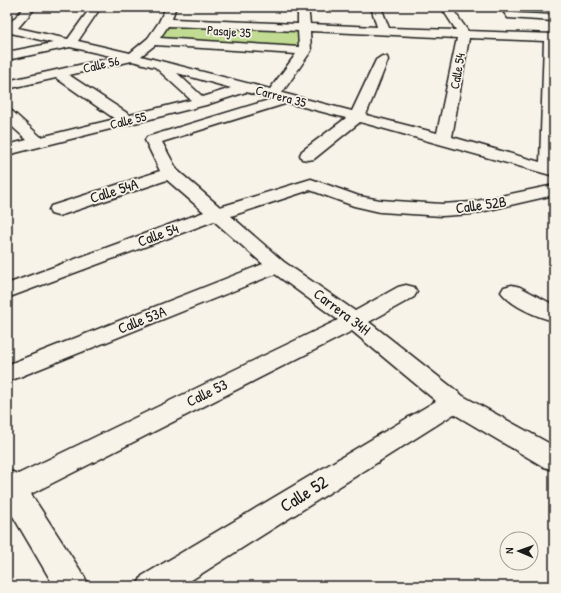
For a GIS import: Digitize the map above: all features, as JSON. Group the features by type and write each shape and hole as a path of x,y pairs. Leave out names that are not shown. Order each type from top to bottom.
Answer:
{"street":[{"path":"8,30 30,7"},
{"path":"7,56 71,43 96,7"},
{"name":"Calle 56","path":"7,86 132,57 152,41 165,22 171,7"},
{"path":"274,94 305,51 303,7"},
{"path":"376,7 384,31"},
{"name":"Calle 54","path":"444,140 464,34 446,7"},
{"path":"508,12 554,18"},
{"path":"165,22 552,38 551,170"},
{"name":"Carrera 35","path":"8,30 132,57 289,98 551,170"},
{"name":"Pasaje 35","path":"152,41 305,51"},
{"path":"308,155 357,117 382,60"},
{"path":"159,64 201,102"},
{"path":"59,74 127,120"},
{"name":"Calle 55","path":"7,150 201,102 247,87"},
{"name":"Calle 55","path":"153,140 289,98"},
{"path":"7,114 38,142"},
{"name":"Carrera 34H","path":"153,140 170,173 277,266 354,321 454,402 554,459"},
{"name":"Calle 54A","path":"58,210 170,173"},
{"name":"Calle 54","path":"7,291 216,214 311,184"},
{"name":"Calle 52B","path":"311,184 354,201 380,206 442,210 472,208 554,190"},
{"name":"Calle 53A","path":"7,374 277,266"},
{"name":"Calle 53","path":"9,487 354,321 406,292"},
{"path":"512,292 526,301 554,314"},
{"name":"Calle 52","path":"154,586 454,402"},
{"path":"9,487 72,586"}],"green space":[{"path":"165,22 304,27 305,51 152,41"}]}
